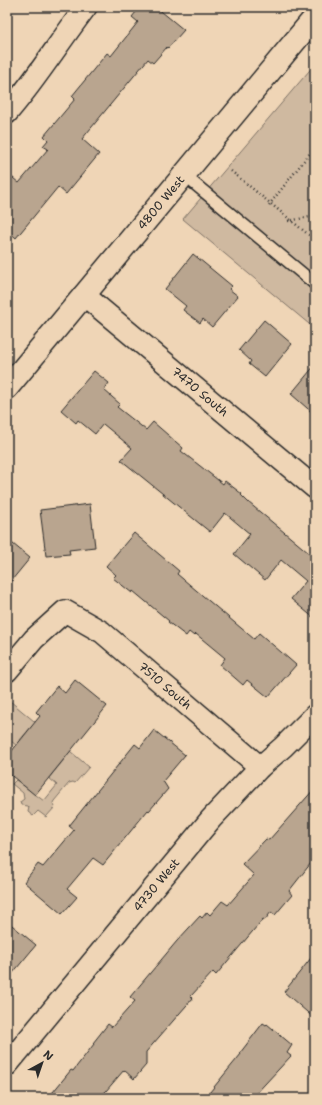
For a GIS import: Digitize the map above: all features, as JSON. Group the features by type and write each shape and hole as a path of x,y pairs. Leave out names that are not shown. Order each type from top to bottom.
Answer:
{"main road":[{"name":"4800 West","path":"7,388 315,18"}],"street":[{"path":"10,103 86,7"},
{"name":"7470 South","path":"84,295 315,488"},
{"name":"7510 South","path":"7,671 34,639 65,611 102,632 260,766"},
{"name":"4730 West","path":"7,1065 211,819 260,766 283,747 315,715"}],"lane":[{"path":"184,175 315,284"}],"path":[{"path":"270,204 314,148"},
{"path":"231,171 315,240"},
{"path":"289,220 315,216"}],"shaded area":[{"path":"315,64 315,329 183,219"},
{"path":"10,701 89,767 75,783 69,783 54,801 53,803 55,807 46,817 38,811 33,816 28,812 29,807 21,805 20,802 24,799 23,793 12,784 16,780 44,801 57,785 49,778 67,756 31,727 17,746 11,741 7,746 7,705"}],"building":[{"path":"140,7 156,7 184,30 153,63 148,59 82,139 99,154 66,194 58,187 16,238 7,230 7,173 19,183 48,149 43,146 48,140 44,136 75,99 72,96 107,53 111,56 138,22 132,17"},
{"path":"193,254 232,286 229,289 238,296 212,327 203,319 200,323 183,310 186,306 165,289"},
{"path":"264,320 292,344 265,377 249,364 251,361 239,350"},
{"path":"315,365 315,415 291,394"},
{"path":"94,371 109,383 104,390 120,404 117,407 146,430 153,422 183,448 181,451 223,484 225,481 242,494 241,495 248,502 315,558 315,619 291,599 306,581 281,560 265,580 234,554 250,534 225,513 210,532 121,460 132,448 103,424 95,434 78,420 76,423 61,410"},
{"path":"90,504 95,547 69,550 70,554 46,556 40,510"},
{"path":"134,533 179,571 177,574 254,639 259,633 296,665 268,697 247,680 243,685 220,665 225,658 196,634 194,636 189,632 186,636 133,591 132,593 113,578 116,575 106,566"},
{"path":"7,539 30,558 7,586"},
{"path":"75,680 107,706 35,795 7,772 7,757 40,716 36,712 57,686 65,693"},
{"path":"154,730 185,755 163,781 168,789 149,811 148,810 103,865 93,858 67,889 77,897 62,914 24,882 38,864 43,867 74,830 69,826 135,744 140,748"},
{"path":"315,788 315,858 289,891 292,895 275,915 271,912 265,920 263,919 216,975 213,972 191,996 193,998 146,1052 146,1065 134,1079 124,1070 100,1098 48,1098 71,1070 73,1071 108,1024 112,1027 135,1001 130,997 200,916 202,918 207,912 210,915 222,901 228,905 254,875 242,864 266,839 269,840"},
{"path":"7,921 36,945 7,980"},
{"path":"315,953 315,1019 284,992"},
{"path":"263,1023 266,1025 267,1024 292,1045 287,1053 291,1056 252,1098 205,1098 241,1054 240,1053"}]}
